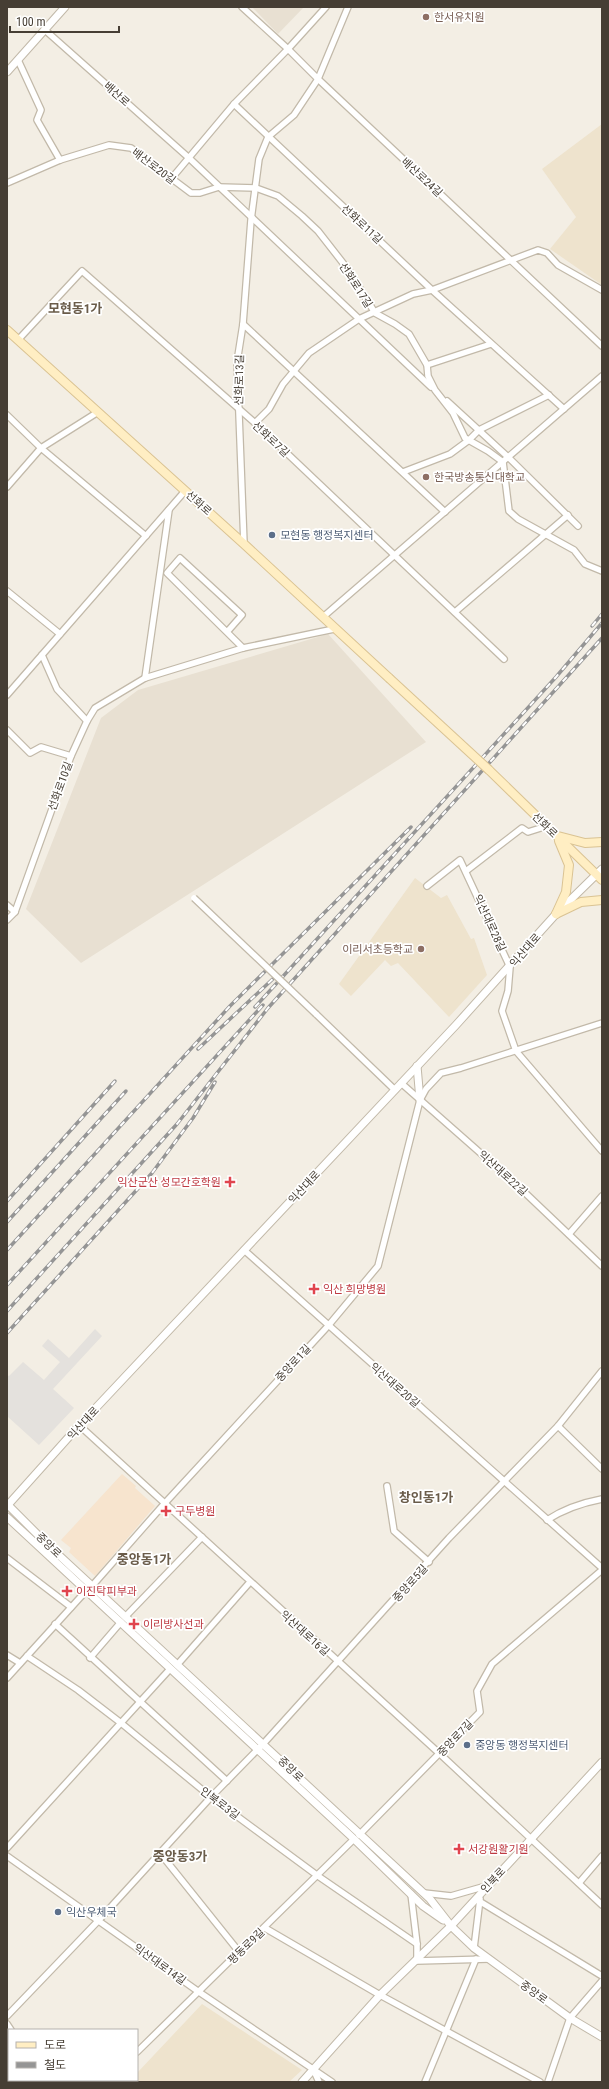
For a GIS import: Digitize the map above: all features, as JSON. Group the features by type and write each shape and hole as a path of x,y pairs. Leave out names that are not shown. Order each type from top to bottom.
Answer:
{"main road":[{"name":"선화로","path":"7,330 244,544 334,629 489,770 557,836 600,875"},
{"path":"557,836 585,842 602,842"},
{"path":"556,914 566,892 569,865 557,836"},
{"path":"556,914 581,902 602,900"}],"street":[{"path":"7,72 66,7"},
{"name":"배산로24길","path":"242,7 602,346"},
{"path":"171,179 234,104 288,49 326,7"},
{"name":"선화로13길","path":"244,544 237,362 243,324 251,217 259,159 268,137 294,115 318,78 348,7"},
{"name":"배산로","path":"45,30 188,158"},
{"path":"18,60 41,110 37,120 60,160"},
{"name":"선화로11길","path":"234,104 432,290 564,409"},
{"name":"배산로20길","path":"7,183 60,160 109,145 130,148 191,193 200,193 219,187 256,188"},
{"path":"188,158 508,457 578,526"},
{"name":"선화로17길","path":"256,188 278,196 318,231 350,272 375,313 395,324 408,334 427,366 428,376 435,390 453,413 465,438 488,451 503,462"},
{"path":"255,423 268,409 283,384 309,353 359,318 375,313 413,294 432,290 500,266 510,260 538,250 547,253 558,265 602,290"},
{"name":"선화로7길","path":"18,340 82,271 255,423 504,659"},
{"path":"243,324 445,512"},
{"path":"427,366 491,344"},
{"path":"323,617 602,376"},
{"path":"403,472 450,454 469,440 479,430 548,395"},
{"path":"7,487 41,448 98,412"},
{"path":"7,415 41,448 146,536"},
{"path":"503,462 509,511 518,518 574,550 585,564 602,571"},
{"path":"7,695 185,491"},
{"path":"145,678 169,510"},
{"path":"455,612 568,515"},
{"path":"226,632 242,616 180,558 167,573 226,632 243,648"},
{"path":"7,591 60,634"},
{"name":"선화로10길","path":"7,920 15,912 71,756 87,721 95,708 145,678 243,648 334,629"},
{"path":"42,655 57,689 87,721"},
{"path":"7,730 30,753 41,747 71,756"},
{"path":"427,886 460,860 466,871 522,828 528,832 547,826"},
{"name":"익산대로28길","path":"466,871 510,967 508,992 502,1011 516,1051"},
{"name":"익산대로","path":"7,1505 510,967 556,914 600,875"},
{"path":"194,898 395,1090"},
{"path":"7,905 15,912"},
{"name":"중앙로1길","path":"92,1586 165,1503 328,1326 378,1266 420,1100 426,1089 441,1073 516,1051 602,1023"},
{"path":"516,1051 602,1151"},
{"path":"417,1066 420,1100"},
{"name":"익산대로22길","path":"400,1083 520,1188 602,1266"},
{"path":"569,1234 602,1196"},
{"name":"익산대로20길","path":"244,1250 602,1569"},
{"name":"중앙로5길","path":"7,2016 99,1920 211,1797 258,1750 430,1562 449,1538 505,1483 558,1426 602,1371"},
{"name":"익산대로16길","path":"80,1426 440,1754 602,1905"},
{"path":"558,1426 602,1469"},
{"path":"387,1486 394,1531 430,1562"},
{"path":"547,1520 560,1511 582,1503 602,1499"},
{"name":"중앙로","path":"7,1505 177,1665 264,1743 423,1906 451,1926"},
{"name":"중앙로","path":"7,1517 258,1750 423,1893 451,1926 474,1948 570,2018 602,2037"},
{"path":"126,1616 202,1537"},
{"path":"7,1558 71,1607"},
{"name":"중앙로7길","path":"357,1837 480,1712 477,1691 492,1664 602,1569"},
{"path":"177,1665 250,1582"},
{"path":"7,1678 86,1591"},
{"path":"90,1658 121,1622"},
{"path":"55,1624 90,1658 227,1781"},
{"path":"7,1655 20,1663"},
{"name":"인북로3길","path":"27,1656 78,1690 121,1723 211,1797 318,1876 417,1944"},
{"path":"7,1848 170,1669"},
{"name":"인북로","path":"302,2082 314,2071 380,1995 451,1926 486,1886 602,1762"},
{"name":"평동로9길","path":"138,2051 357,1837"},
{"path":"160,1853 240,1953"},
{"name":"익산대로14길","path":"7,1856 199,1992 332,2082"},
{"path":"579,1883 602,1856"},
{"path":"423,1893 451,1896 486,1886"},
{"path":"474,1948 479,1901 486,1886"},
{"path":"411,1894 417,1944 416,1961 489,1959"},
{"name":"인북로","path":"479,1901 602,1976"},
{"path":"265,1928 380,1995 447,2030 540,2082"},
{"path":"425,2082 476,1959"},
{"path":"548,2082 570,2018 602,1981"},
{"path":"314,2071 319,2082"}],"shaded area":[{"path":"252,7 304,7 278,34"},
{"path":"602,124 602,285 550,249 576,217 542,169"},
{"path":"328,634 426,742 81,963 26,909 101,718 138,690"},
{"name":"이리서초등학교","path":"415,878 441,898 447,895 471,939 474,938 487,975 449,1017 398,963 391,966 385,960 351,996 339,984"},
{"path":"95,1329 102,1336 53,1389 74,1408 39,1445 7,1416 7,1375 9,1376 23,1362 44,1380 60,1362 42,1346 48,1339 69,1358"},
{"path":"122,1474 155,1506 95,1576 69,1552 71,1548 61,1540"},
{"path":"202,2004 302,2070 289,2082 128,2082 138,2081 138,2072"}],"railway":[{"path":"592,626 602,614"},
{"path":"255,1007 556,677 602,623"},
{"path":"7,1311 177,1124 268,1008 602,638"},
{"path":"7,1250 230,1006 411,827"},
{"path":"198,1049 277,975"},
{"path":"7,1285 263,1005"},
{"path":"7,1201 115,1081"},
{"path":"7,1333 152,1173 193,1118 215,1082"},
{"path":"7,1222 126,1091"}],"place":[{"name":"한서유치원","path":"426,17"},
{"name":"한국방송통신대학교","path":"426,477"},
{"name":"모현동 행정복지센터","path":"272,535"},
{"name":"이리서초등학교","path":"421,949"},
{"name":"익산군산 성모간호학원","path":"230,1182"},
{"name":"익산 희망병원","path":"314,1289"},
{"name":"구두병원","path":"166,1511"},
{"name":"이진탁피부과","path":"67,1591"},
{"name":"이리방사선과","path":"134,1624"},
{"name":"중앙동 행정복지센터","path":"467,1745"},
{"name":"서강원활기원","path":"459,1849"},
{"name":"익산우체국","path":"58,1912"}],"district":[{"name":"모현동1가","path":"75,308"},
{"name":"창인동1가","path":"426,1497"},
{"name":"중앙동1가","path":"144,1559"},
{"name":"중앙동3가","path":"180,1856"}]}
